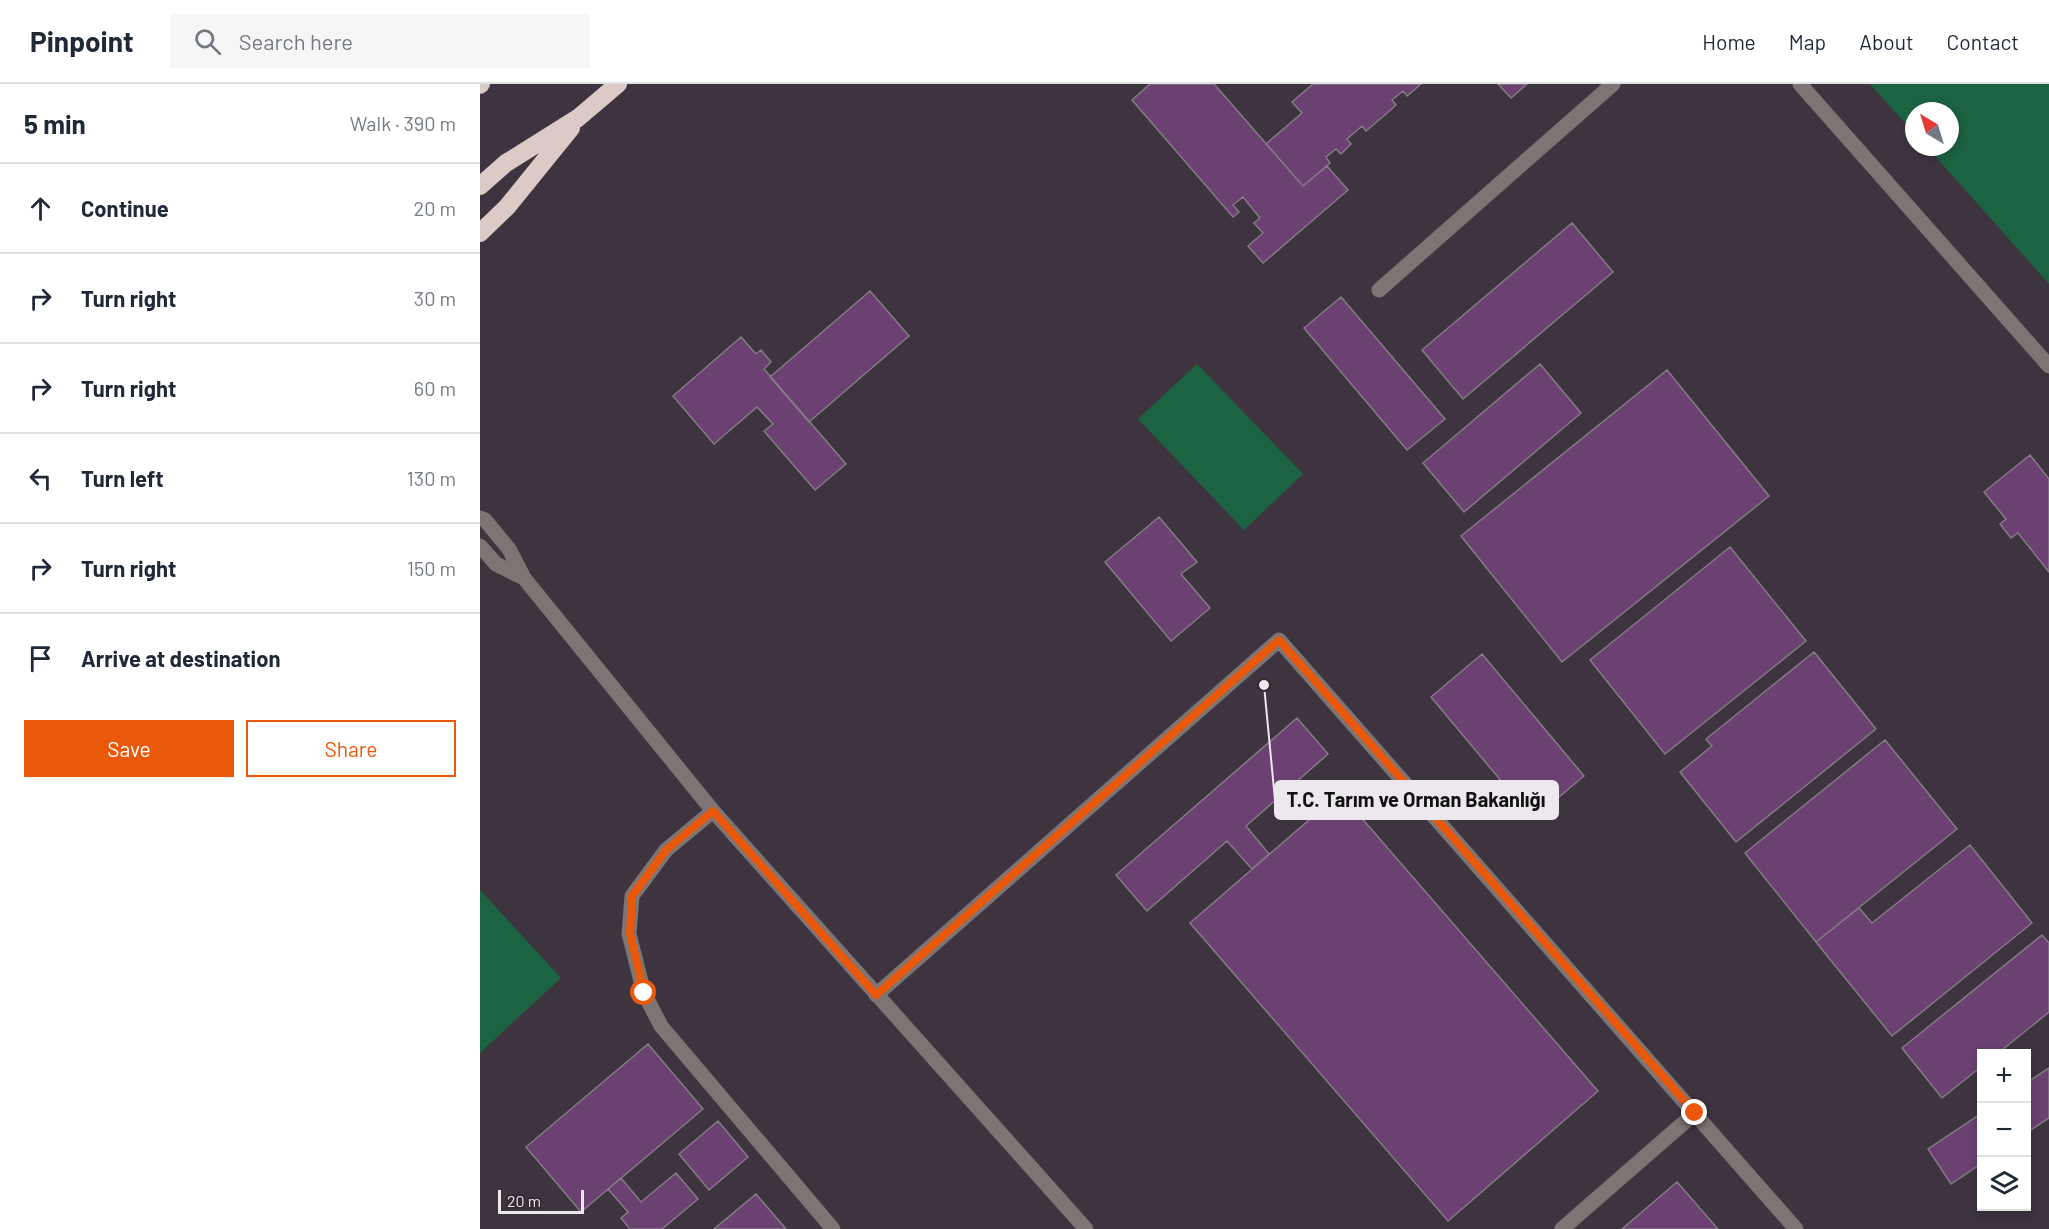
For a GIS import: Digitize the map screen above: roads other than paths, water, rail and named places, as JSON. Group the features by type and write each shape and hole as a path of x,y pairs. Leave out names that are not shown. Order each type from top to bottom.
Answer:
{"highway":[{"path":"480,186 507,163 578,118 618,84"},
{"path":"480,233 507,207 537,172 578,118"}],"street":[{"path":"1379,290 1612,84"},
{"path":"1800,84 2049,366"},
{"path":"480,518 485,520 509,549 524,578 713,811 1086,1229"},
{"path":"480,546 496,564 524,578"},
{"path":"876,995 1279,640 1796,1229"},
{"path":"713,811 666,850 632,896 630,934 644,993 661,1026 832,1229"},
{"path":"1562,1229 1695,1113"}],"place":[{"name":"T.C. Tarım ve Orman Bakanlığı","path":"1264,685"}]}
